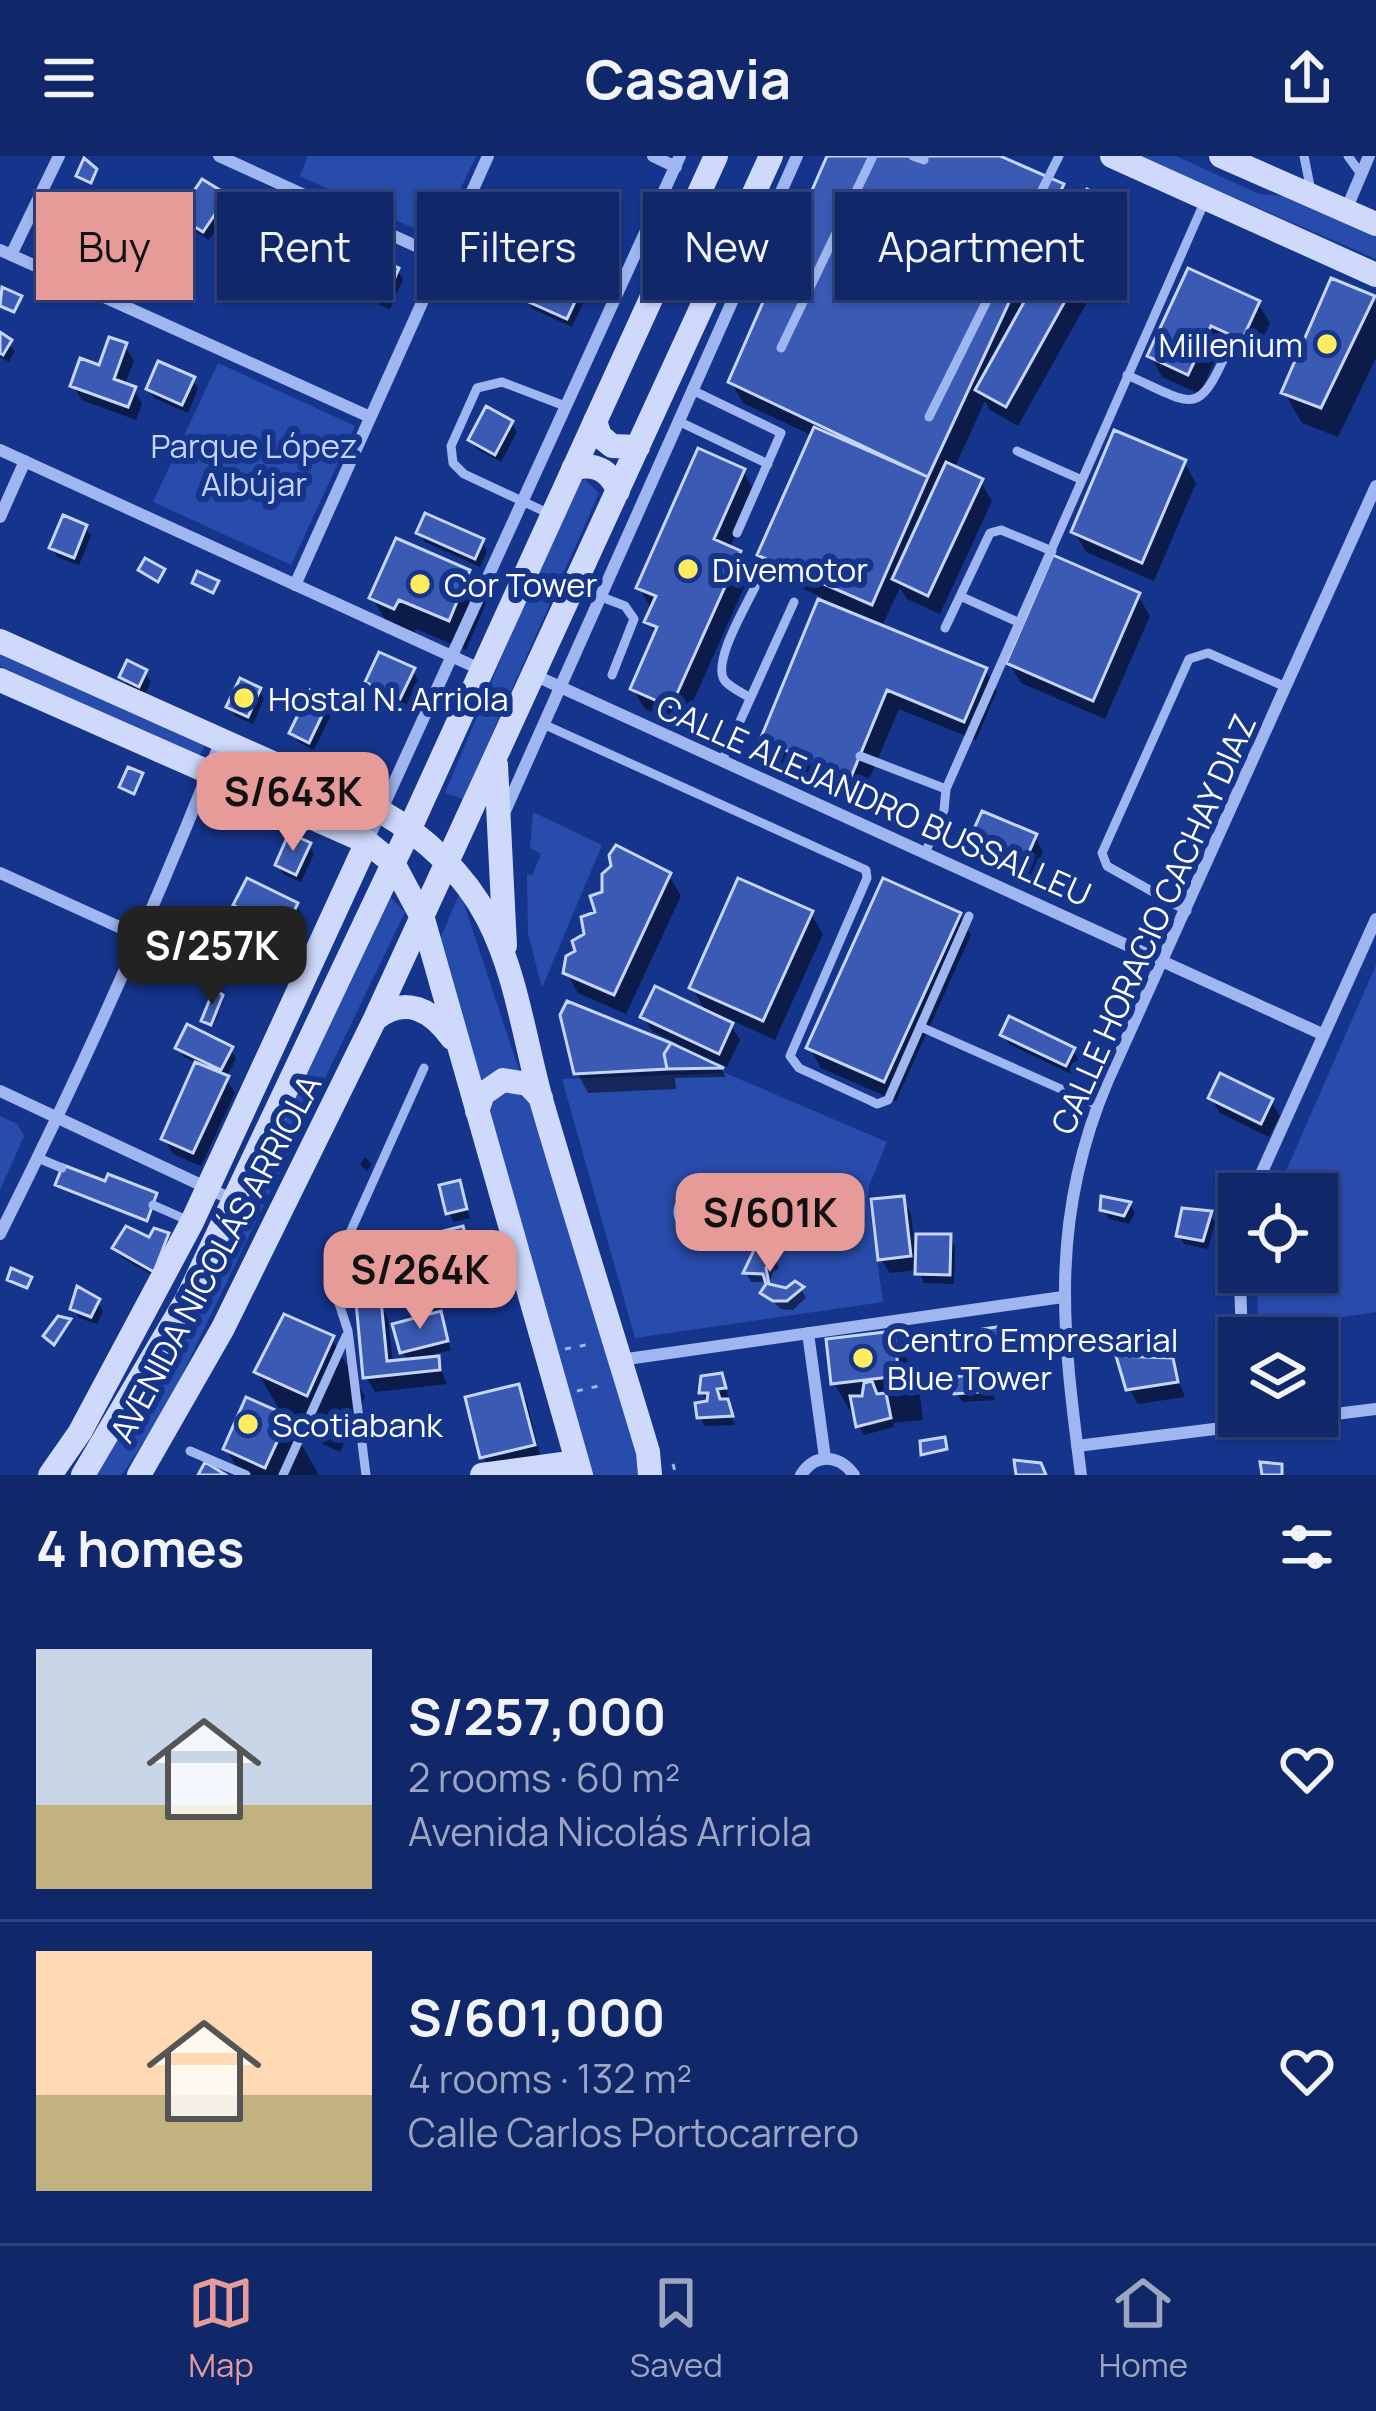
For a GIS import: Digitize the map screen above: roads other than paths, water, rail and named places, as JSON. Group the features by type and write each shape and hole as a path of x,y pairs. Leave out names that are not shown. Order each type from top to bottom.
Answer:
{"main road":[{"name":"AVENIDA NICOLÁS ARRIOLA","path":"83,1475 187,1299 410,828 716,156"},
{"name":"AVENIDA NICOLÁS ARRIOLA","path":"758,192 771,156"},
{"path":"1112,156 1376,275"},
{"path":"1220,156 1376,224"},
{"name":"AVENIDA NICOLÁS ARRIOLA","path":"139,1475 223,1328 423,919 638,446 717,300"},
{"path":"595,421 600,436 612,446 638,446"},
{"path":"573,469 600,469 618,491"},
{"path":"0,641 380,811 410,828 447,864 487,917 506,966 651,1467"},
{"path":"0,680 367,842 392,863 423,919 579,1469 482,1475"},
{"path":"496,758 506,966"},
{"name":"AVENIDA NICOLÁS ARRIOLA","path":"50,1475 80,1432 192,1222 367,842"},
{"path":"375,1019 396,1007 423,1010 440,1022 461,1052"},
{"path":"477,1111 483,1094 503,1080 523,1082 541,1098"},
{"path":"187,1299 186,1314 195,1326 208,1331 223,1328"},
{"path":"154,1356 182,1355 193,1368 194,1379"}],"street":[{"path":"59,156 6,252 370,417"},
{"path":"219,156 417,247"},
{"path":"472,192 488,156"},
{"path":"652,156 678,161"},
{"name":"AVENIDA NICOLÁS ARRIOLA","path":"776,192 796,156"},
{"path":"1346,210 1369,156"},
{"name":"AVENIDA NICOLÁS ARRIOLA","path":"367,842 678,161"},
{"path":"296,585 423,300"},
{"name":"AVENIDA NICOLÁS ARRIOLA","path":"500,823 692,390 721,300"},
{"path":"0,450 482,670"},
{"path":"0,517 26,461"},
{"name":"CALLE HORACIO CACHAY DIAZ","path":"1081,1475 1063,1297 1068,1211 1085,1140 1376,486"},
{"name":"CALLE ALEJANDRO BUSSALLEU","path":"534,675 1322,1034"},
{"path":"0,1234 139,936 222,738"},
{"path":"0,873 139,936"},
{"path":"1261,1173 1376,919"},
{"path":"0,1090 231,1199"},
{"path":"620,1360 1063,1297"},
{"path":"808,1333 826,1458"},
{"path":"1338,1412 1376,1409"},
{"path":"1077,1446 1218,1425"},
{"path":"801,1475 810,1463 826,1458 847,1465 854,1475"}],"lane":[{"path":"781,348 873,156"},
{"path":"929,417 1059,156"},
{"path":"1304,156 1312,196"},
{"path":"1348,156 1361,174"},
{"path":"925,853 944,810 946,789 1206,198"},
{"path":"1126,375 1185,400 1197,399 1210,391 1231,343"},
{"path":"552,515 464,474 452,463 451,446 477,388 489,382 502,382 566,406"},
{"path":"692,390 781,433 737,532"},
{"path":"678,421 768,464"},
{"path":"1017,451 1082,480"},
{"path":"945,628 990,533 996,530 1052,551"},
{"path":"750,698 725,681 720,671 755,587"},
{"path":"599,596 625,606 634,619 612,675"},
{"path":"960,596 1020,622"},
{"path":"722,761 794,602"},
{"path":"1187,911 1107,866 1102,853 1189,659 1208,653 1286,687"},
{"path":"543,724 866,870 867,878 794,1047 792,1063 877,1104 884,1103 921,1028 969,916"},
{"path":"860,757 946,789"},
{"path":"921,1028 1097,1105"},
{"path":"366,1475 348,1331 334,1288 344,1246 424,1068"},
{"path":"38,1158 62,1168"},
{"path":"153,1205 192,1222"},
{"path":"284,1475 348,1331"},
{"path":"190,1451 247,1475"}],"place":[{"name":"Millenium","path":"1327,344"},
{"name":"Divemotor","path":"688,569"},
{"name":"Cor Tower","path":"420,584"},
{"name":"Hostal N. Arriola","path":"244,698"},
{"name":"Centro Empresarial Blue Tower","path":"863,1358"},
{"name":"Scotiabank","path":"248,1424"}],"park label":[{"name":"Parque López Albújar","path":"254,464"}]}
